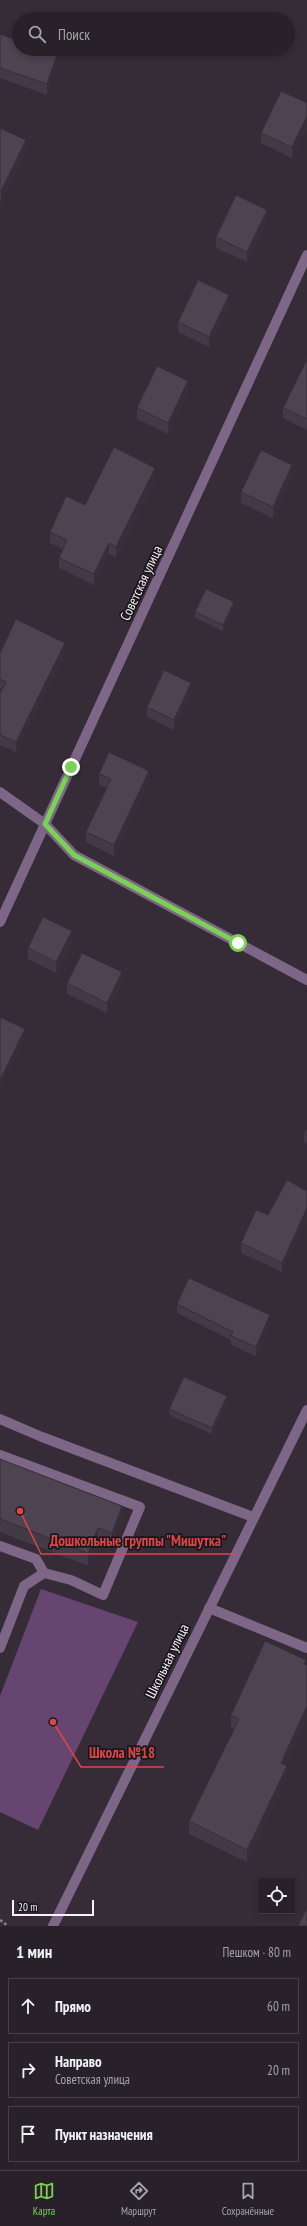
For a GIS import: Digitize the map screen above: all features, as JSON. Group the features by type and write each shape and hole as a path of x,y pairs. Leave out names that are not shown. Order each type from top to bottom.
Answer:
{"street":[{"name":"Советская улица","path":"0,922 307,255"},
{"path":"0,792 45,824 74,855 307,980"},
{"name":"Школьная улица","path":"53,1926 307,1410"},
{"path":"0,1419 42,1438 253,1517"},
{"path":"0,1455 140,1507 103,1595 71,1580 44,1573 36,1558 0,1546"},
{"path":"0,1648 24,1586 44,1573"},
{"path":"209,1608 307,1648"}],"path":[{"path":"0,1920 8,1926"}],"shaded area":[{"path":"41,1589 138,1622 38,1830 0,1812 0,1696"}],"building":[{"path":"0,34 12,38 12,56 56,56 47,84 0,68"},
{"path":"281,91 307,103 307,116 292,147 261,133"},
{"path":"0,128 26,140 1,191 0,191"},
{"path":"236,195 267,210 247,252 216,237"},
{"path":"198,280 229,295 209,337 178,322"},
{"path":"307,359 307,419 283,408"},
{"path":"157,366 188,381 168,423 137,408"},
{"path":"114,447 155,468 116,547 109,543 94,574 59,558 67,540 50,532 66,496 85,505"},
{"path":"261,450 292,465 273,507 241,492"},
{"path":"206,589 234,602 223,625 195,612"},
{"path":"16,619 65,643 16,742 0,735 0,693 6,682 0,679 0,653"},
{"path":"164,670 191,683 174,720 147,707"},
{"path":"109,752 149,771 114,845 86,832 111,779 99,774"},
{"path":"43,917 72,931 56,962 28,948"},
{"path":"82,953 122,972 107,1003 67,983"},
{"path":"0,1017 25,1029 0,1080"},
{"path":"307,1128 307,1135 304,1133"},
{"path":"287,1180 307,1191 307,1208 282,1263 241,1243 256,1210 268,1215"},
{"path":"189,1278 270,1315 256,1347 231,1336 233,1332 177,1304"},
{"path":"184,1377 227,1396 212,1428 169,1409"},
{"path":"0,1459 122,1506 112,1533 98,1528 88,1553 0,1519"},
{"path":"265,1641 306,1660 304,1664 307,1665 307,1706 281,1763 287,1766 247,1850 189,1821 239,1719 231,1715"},
{"path":"307,1908 307,1926 298,1926"}],"place":[{"name":"Дошкольные группы \"Мишутка\"","path":"20,1511"},
{"name":"Школа №18","path":"53,1722"}],"route":[{"path":"71,767 45,824 74,855 238,943"}]}
